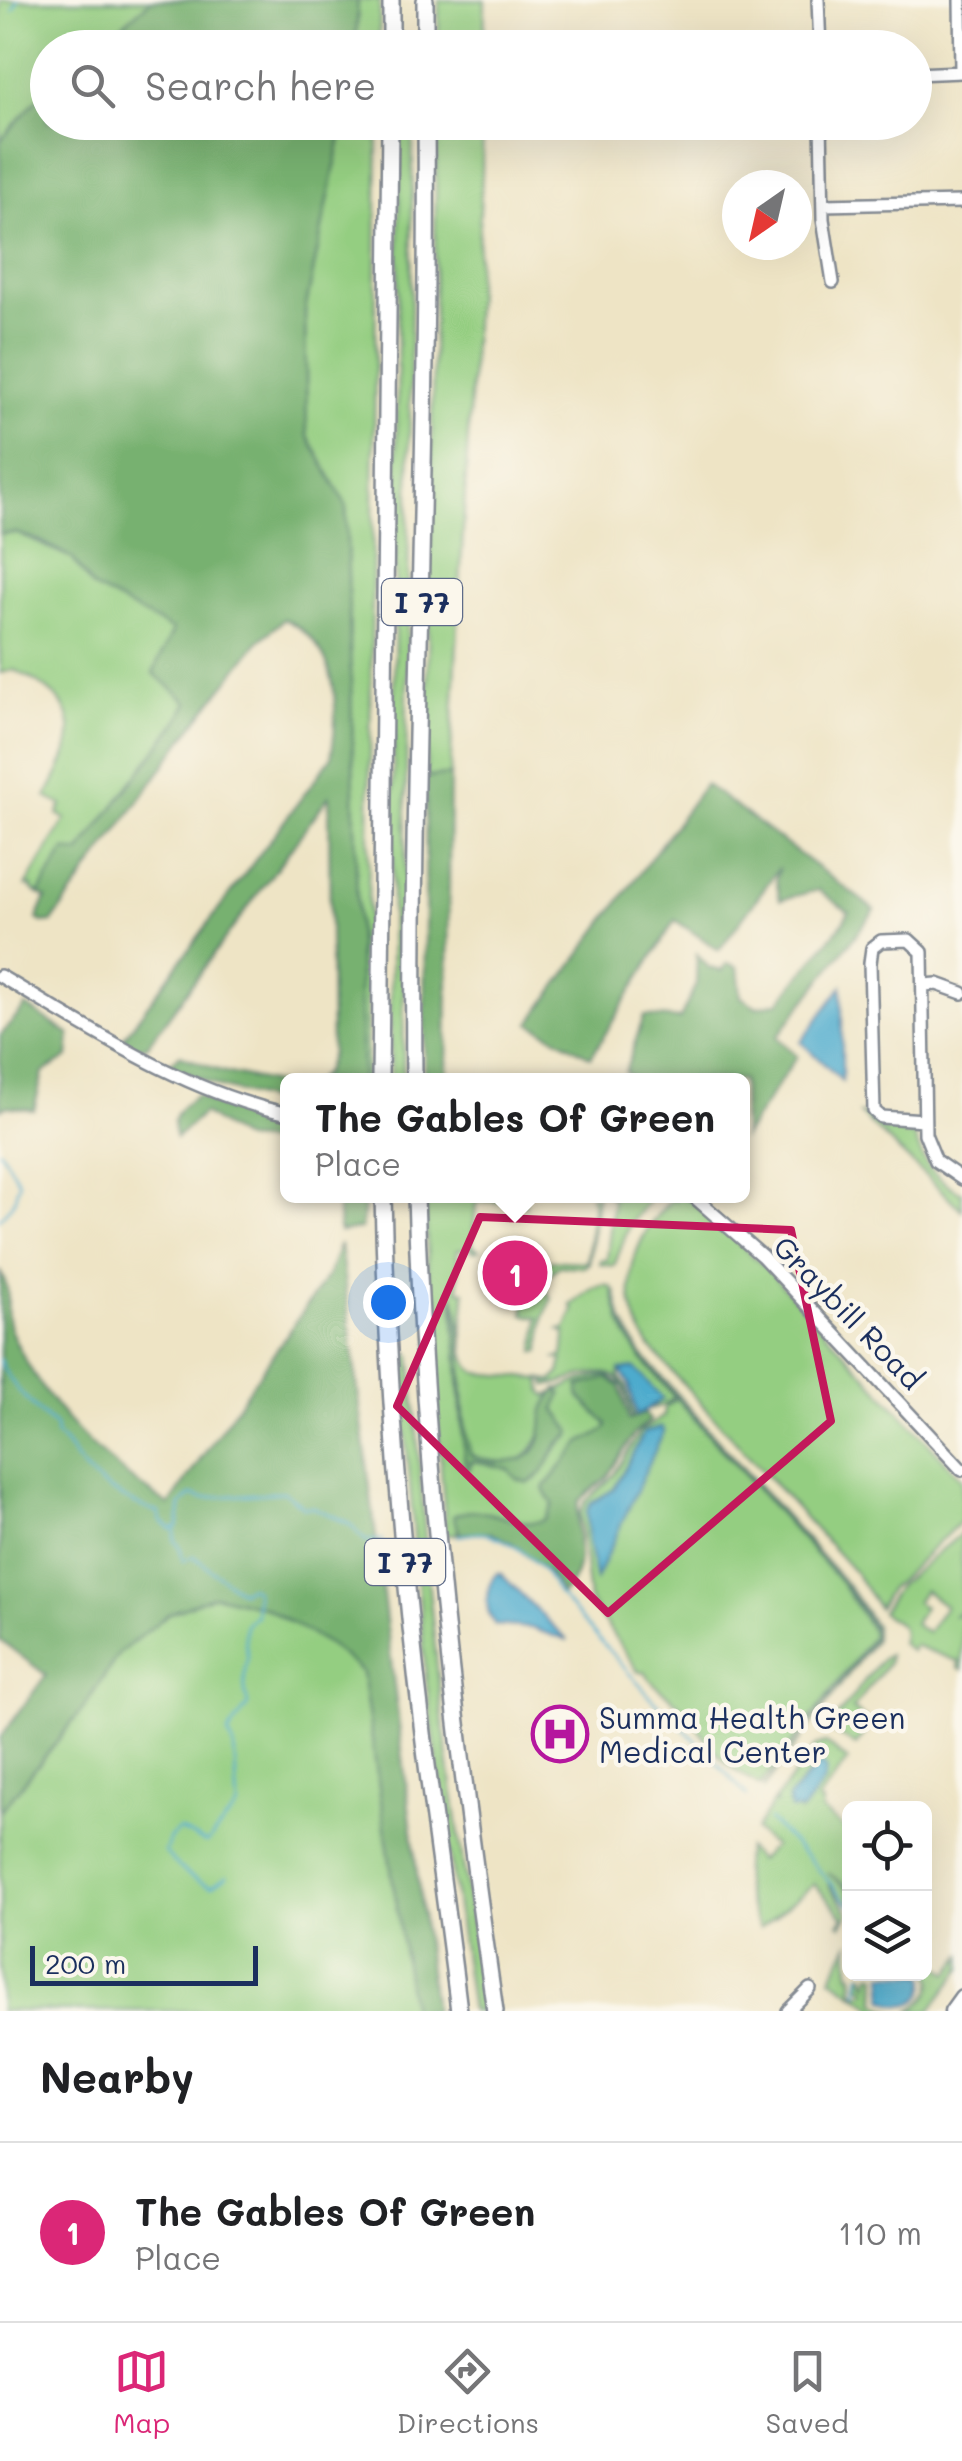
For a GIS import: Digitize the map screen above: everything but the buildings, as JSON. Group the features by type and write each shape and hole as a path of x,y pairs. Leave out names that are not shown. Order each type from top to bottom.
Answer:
{"highway":[{"path":"390,30 391,0"},
{"path":"425,30 426,0"},
{"name":"I 77","path":"380,1073 390,140"},
{"name":"I 77","path":"414,1073 425,469 426,140"},
{"name":"I 77","path":"382,1203 403,1546 459,2011"},
{"name":"I 77","path":"416,1203 434,1520 467,1816 496,2011"},
{"path":"467,1816 505,2011"}],"main road":[{"path":"952,2011 962,1996"}],"street":[{"path":"818,0 819,30"},
{"path":"932,73 962,72 960,0"},
{"path":"822,140 823,204 832,282"},
{"path":"823,204 962,202"},
{"path":"924,1120 881,1117 874,1110 872,948 880,941 909,940 922,952 924,985 924,1120 924,1134 936,1161 962,1179"},
{"path":"0,976 172,1074 228,1098 280,1112"},
{"path":"924,985 937,984 962,993"},
{"name":"Graybill Road","path":"701,1203 775,1269 962,1470"},
{"path":"788,2011 810,1989"}],"highlighted area":[{"path":"480,1217 791,1230 831,1421 608,1613 397,1406"}],"green space":[{"path":"0,0 189,0 164,30 30,30 30,140 40,140 0,232"},
{"path":"151,0 358,0 357,30 117,30"},
{"path":"358,0 380,0 379,30 357,30"},
{"path":"439,0 485,0 484,30 438,30"},
{"path":"30,107 30,140 340,140 305,311 307,434 346,505 362,1073 324,1073 331,1053 329,796 147,1046 132,1048 124,1042 331,758 335,717 332,678 316,644 284,619 257,643 184,738 52,922 37,919 46,898 39,894 65,850 79,853 188,702 153,673 173,630 92,587 72,558 16,533 0,534 0,141"},
{"path":"340,140 378,140 366,1073 362,1073 346,505 307,434 305,311"},
{"path":"400,140 413,140 403,1073 390,1073"},
{"path":"437,140 483,140 450,775 426,777"},
{"path":"16,533 72,558 92,587 173,630 188,702 79,853 65,850 39,894 32,886 26,886 66,819 58,814 62,805 46,797 65,756 70,723 54,695 37,682 14,670 0,673 0,534"},
{"path":"450,775 447,1073 424,1073 426,777"},
{"path":"705,784 875,910 777,1037 797,1056 750,1126 750,1073 625,1072 644,1016 680,1019 696,984 697,954 709,968 722,971 727,963 738,967 741,997 757,1007 779,1002 842,924 849,912 818,890 780,900 776,880 779,868 719,950 675,920 591,1057 530,1023"},
{"path":"26,1006 70,1035 68,1057 43,1073 34,1110 6,1106 0,1110 0,1036"},
{"path":"179,1055 221,1071 280,1084 280,1103 220,1087 170,1064"},
{"path":"197,1095 227,1109 280,1119 280,1143 244,1140 203,1113 176,1138 174,1118"},
{"path":"860,1114 869,1114 885,1130 903,1131 904,1135 912,1135 913,1125 920,1133 914,1135 926,1162 937,1176 962,1193 962,1210"},
{"path":"337,1203 364,1203 361,1229 339,1232"},
{"path":"425,1203 476,1203 472,1244 479,1250 457,1250 459,1290 465,1291 463,1348 471,1367 478,1373 541,1379 547,1396 557,1391 583,1380 607,1375 619,1384 579,1396 607,1424 606,1429 581,1443 546,1485 554,1504 545,1519 534,1524 489,1514 457,1532 460,1534 446,1534","holes":["453,1295 457,1307 463,1437 471,1455 492,1462 522,1459 539,1438 557,1391 560,1398 555,1409 571,1430 570,1437 535,1479 528,1483 517,1479 509,1469 475,1461 465,1468"]},
{"path":"593,1203 596,1203 589,1263 584,1267 559,1266 545,1278 536,1277 536,1260 587,1262"},
{"path":"613,1203 646,1203 630,1224 614,1266 600,1264 607,1260"},
{"path":"668,1203 693,1203 764,1266 962,1479 962,1520 889,1590 878,1608 855,1573 650,1347 633,1307 632,1268 646,1232"},
{"path":"340,1244 434,2011 412,2011 362,1672 330,1645 264,1607 214,1595 168,1614 119,1653 83,1709 0,1812 0,1738 46,1675 0,1640 0,1272 7,1288 11,1331 40,1384 98,1451 169,1505 328,1275"},
{"path":"544,1285 552,1299 544,1316 540,1352 535,1352 539,1317 524,1315 525,1299 540,1299"},
{"path":"605,1285 612,1287 621,1321 634,1347 674,1397 664,1405 645,1410 663,1399 620,1370 632,1418 623,1386 609,1374 588,1375 547,1386 544,1379 551,1382 560,1373 563,1360 557,1358 563,1356 566,1333 560,1330 566,1329 574,1310 571,1305"},
{"path":"615,1290 621,1317 639,1351 849,1587 875,1626 875,1639 763,1789 873,1639 874,1629 842,1581 640,1356 620,1320"},
{"path":"454,1294 471,1455 500,1462 528,1455 540,1440 547,1403 557,1390 562,1394 555,1409 572,1433 558,1444 542,1473 528,1483 517,1479 508,1469 475,1461 470,1462 470,1469 465,1468"},
{"path":"399,1354 411,1355 443,1723 484,2011 471,2011 426,1679"},
{"path":"607,1378 620,1386 629,1420 645,1413 650,1421 634,1434 607,1477 579,1501 576,1574 561,1594 550,1575 512,1543 491,1533 460,1534 453,1516 477,1511 524,1522 545,1519 553,1504 544,1489 546,1485 581,1443 606,1429 607,1424 579,1396 579,1386"},
{"path":"676,1399 841,1583 872,1631 871,1638 760,1786 727,1764 685,1709 645,1672 638,1671 589,1600 580,1514 585,1502 613,1476 640,1432 664,1416 665,1407"},
{"path":"962,1533 962,1610 953,1616 962,1613 962,1670 958,1668 959,1662 914,1645 911,1651 901,1643 901,1627 881,1612 899,1585","holes":["924,1590 945,1606 927,1633 914,1624 924,1607 916,1602"]},
{"path":"214,1595 264,1607 330,1645 362,1672 412,2011 0,2011 0,1812 83,1709 119,1653 168,1614"},
{"path":"888,1654 888,1662 853,1709 872,1724 856,1745 831,1731 831,1725"},
{"path":"826,1743 848,1761 818,1800 823,1805 821,1810 842,1826 842,1883 828,1873 842,1884 842,1898 828,1884 842,1903 842,1915 814,1884 760,1928 745,1890 744,1869 747,1848 758,1861 773,1846 755,1830 774,1801 777,1805 775,1800 816,1746","holes":["815,1767 824,1781 800,1812 792,1794"]},
{"path":"962,1956 962,1968 930,2011 909,2011 922,2002 931,1988 932,1960 949,1973"},
{"path":"842,1957 842,1981 853,1981 854,1992 861,1994 867,1991 860,1986 861,1981 877,1981 876,2002 892,2011 874,2011 831,1978"}],"water":[{"path":"842,986 842,1081 801,1042"},
{"path":"635,1368 663,1399 637,1415 629,1383 620,1370"},
{"path":"662,1427 664,1431 596,1579 587,1511 591,1503 614,1489 644,1433"},
{"path":"497,1573 568,1641 531,1628 495,1625 487,1599"},
{"path":"820,1764 826,1769 824,1781 803,1810 791,1810 788,1798"},
{"path":"884,1981 926,1981 922,1995 912,2003 899,2004 884,1998"}],"waterway":[{"path":"13,10 18,0"},
{"path":"0,1150 19,1182 14,1201 0,1219"},
{"path":"0,1360 16,1386 55,1426 56,1435 87,1472 121,1496 159,1513 161,1521 171,1529 178,1527 181,1505 191,1495 203,1498 284,1492 304,1507 313,1507 350,1524 366,1541 383,1540"},
{"path":"175,1529 183,1561 193,1556 237,1589 242,1591 250,1586 256,1592 256,1615 246,1624 245,1632 248,1655 244,1686 248,1705 228,1734 234,1746 238,1806 207,1843 179,1830 170,1838 165,1852 186,1873 205,1884 212,1886 227,1876"},
{"path":"458,1536 490,1535 528,1556 653,1700 747,1796"},
{"path":"769,1820 842,1897"},
{"path":"858,1993 860,1981"}],"place":[{"name":"The Gables Of Green","path":"515,1273"},
{"name":"Summa Health Green Medical Center","path":"560,1734"}]}
